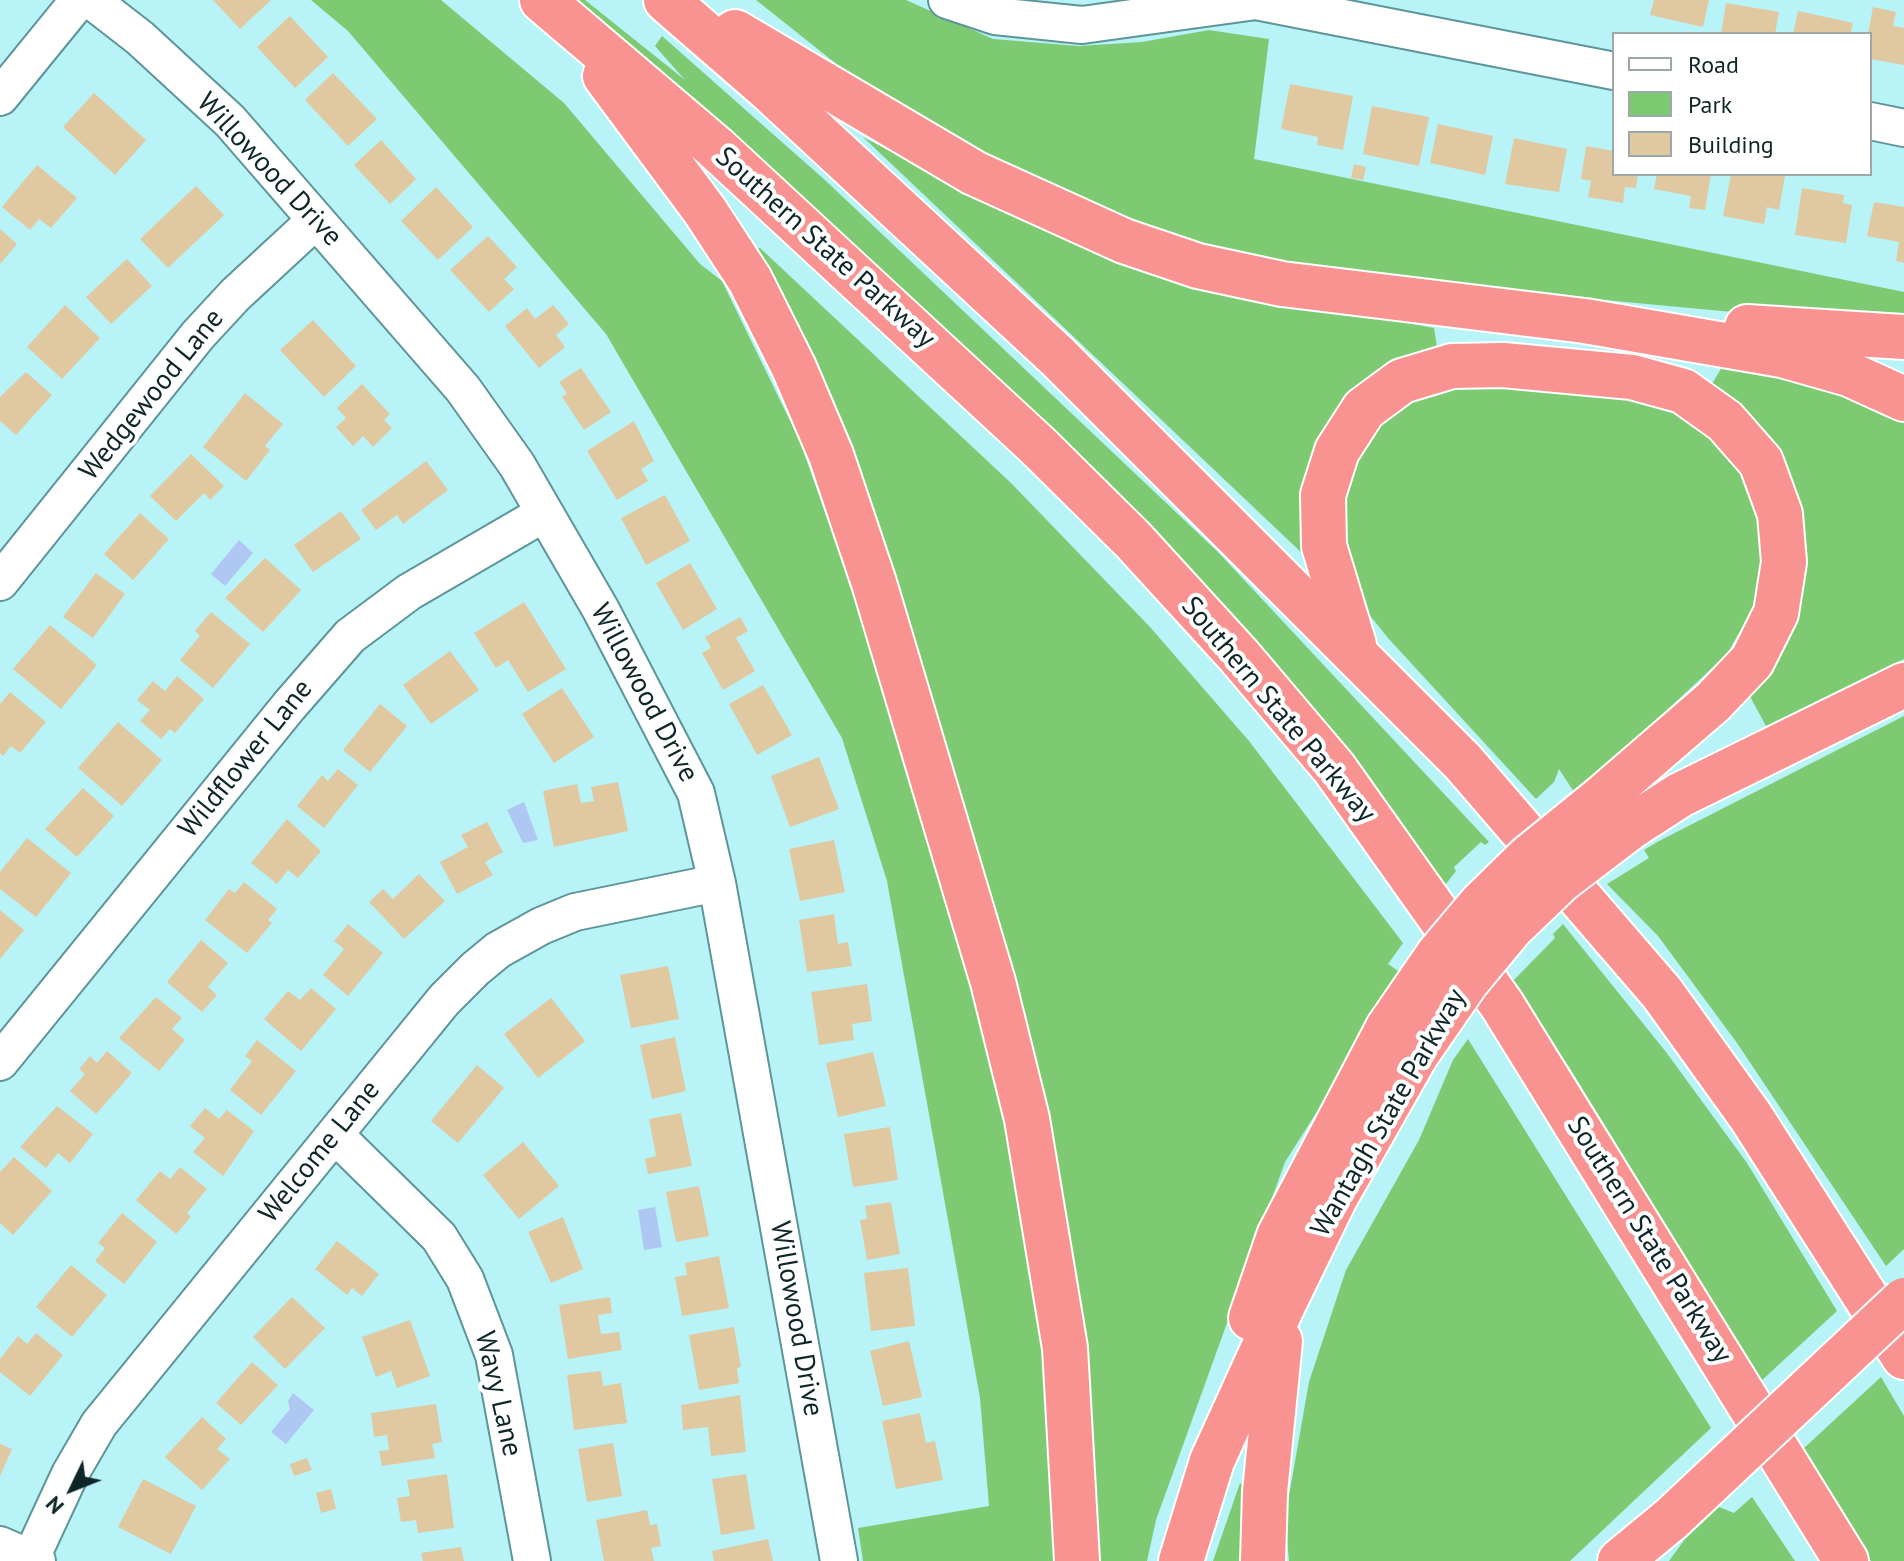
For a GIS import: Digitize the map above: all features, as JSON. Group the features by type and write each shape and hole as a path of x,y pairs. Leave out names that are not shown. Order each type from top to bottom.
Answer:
{"highway":[{"path":"666,0 783,102 1015,316 1356,651 1463,762 1662,993 1751,1117 1904,1357"},
{"path":"682,0 960,166 1124,241 1198,266 1282,284 1585,321 1782,355 1849,374 1904,399"},
{"path":"549,5 705,211 750,280 794,368 831,455 874,583 993,982 1027,1119 1065,1348 1077,1561"},
{"name":"Southern State Parkway","path":"549,5 811,234 1038,446 1165,575 1334,768 1511,1019 1846,1561"},
{"path":"1585,321 1904,337"},
{"path":"1356,651 1324,546 1323,495 1337,451 1364,409 1402,381 1452,366 1503,365 1632,377 1683,391 1725,421 1761,462 1780,514 1784,562 1776,613 1752,661 1618,812"},
{"name":"Wantagh State Parkway","path":"1181,1561 1212,1461 1335,1198 1402,1042 1467,981 1511,928 1561,880 1618,812 1680,795 1904,685"},
{"path":"1212,1461 1251,1317 1279,1236 1402,1042"},
{"path":"1620,1561 1671,1519 1904,1300"},
{"path":"1263,1561 1265,1492 1284,1303"},
{"path":"1646,1561 1671,1519"}],"street":[{"path":"0,97 79,0"},
{"name":"Willowood Drive","path":"91,0 140,38 230,121 463,389 517,465 601,610 696,793 717,883 839,1561"},
{"path":"947,0 995,16 1082,25 1256,0 1612,71"},
{"path":"1872,121 1904,128"},
{"name":"Wedgewood Lane","path":"0,582 198,335 235,295 316,220"},
{"name":"Wildflower Lane","path":"0,1062 289,706 350,636 409,592 543,514"},
{"name":"Welcome Lane","path":"23,1555 99,1424 444,1000 498,950 541,926 575,912 717,883"},
{"name":"Wavy Lane","path":"335,1135 439,1237 465,1279 494,1355 532,1561"}],"green space":[{"path":"311,0 441,0 564,103 700,264 722,281 799,439 896,712 1006,1105 1048,1359 1065,1561 863,1561 858,1528 989,1506 980,1398 887,881 842,738 606,334 348,31"},
{"path":"573,0 585,0 685,80 655,46 662,36 826,181 1218,552 1489,842 1485,845 1481,842 1454,867 1456,871 1442,889 1376,789 1273,659 1159,538"},
{"path":"756,0 906,0 993,39 1078,46 1142,42 1209,30 1269,39 1254,159 1904,292 1904,328 1379,279 1200,249 1048,196 868,89"},
{"path":"863,137 1014,216 1148,274 1434,328 1438,354 1321,437 1300,493 1304,555"},
{"path":"760,248 1011,483 1150,627 1249,741 1403,943 1388,964 1404,975 1285,1162 1156,1520 1147,1561 1099,1561 1070,1237 1034,1069 746,251"},
{"path":"1725,362 1825,381 1904,414 1904,659 1766,726 1747,691 1790,628 1805,575 1796,502 1709,389"},
{"path":"1456,378 1654,395 1732,446 1767,508 1770,579 1727,654 1576,795 1559,769 1554,782 1536,799 1388,638 1347,587 1343,475 1375,419"},
{"path":"1904,716 1904,1249 1886,1266 1737,1043 1658,936 1607,884 1649,858 1644,850 1659,841"},
{"path":"1563,924 1666,1052 1747,1163 1837,1311 1761,1381 1569,1067 1509,985 1555,938 1553,934"},
{"path":"1468,1039 1711,1428 1570,1561 1289,1561 1285,1518 1309,1382 1346,1270 1419,1140 1453,1060"},
{"path":"1881,1377 1904,1416 1904,1561 1871,1561 1803,1449"},
{"path":"1240,1483 1253,1494 1251,1561 1213,1561"},
{"path":"1752,1497 1795,1561 1669,1561 1685,1539 1719,1507 1734,1513"}],"water":[{"path":"239,540 253,553 225,586 211,574"},
{"path":"524,802 538,840 523,843 507,810"},
{"path":"655,1207 662,1247 644,1250 638,1210"},
{"path":"293,1393 314,1410 286,1444 271,1432 290,1409 288,1401"}],"building":[{"path":"213,0 271,0 240,29"},
{"path":"1654,0 1709,0 1703,27 1650,15"},
{"path":"1726,3 1779,12 1775,32 1721,32"},
{"path":"1873,7 1896,12 1893,26 1904,28 1904,65 1872,59 1872,32 1868,32"},
{"path":"1798,11 1853,23 1851,32 1793,32"},
{"path":"290,16 328,57 295,88 257,47"},
{"path":"333,73 377,119 348,146 305,100"},
{"path":"1290,84 1353,96 1343,150 1317,145 1318,137 1281,129"},
{"path":"94,93 146,140 115,175 63,127"},
{"path":"1372,106 1429,117 1419,166 1363,154"},
{"path":"1438,124 1493,136 1485,175 1430,163"},
{"path":"1514,138 1567,149 1559,192 1505,184"},
{"path":"381,140 416,179 390,204 354,165"},
{"path":"1586,146 1612,151 1612,176 1638,176 1636,188 1625,187 1623,203 1588,197 1591,181 1581,179"},
{"path":"1354,164 1366,167 1363,180 1351,178"},
{"path":"37,165 77,198 51,228 39,219 30,230 2,207"},
{"path":"1657,176 1711,176 1705,210 1689,208 1691,196 1654,189"},
{"path":"1731,176 1785,176 1779,210 1767,207 1764,224 1723,216"},
{"path":"196,186 224,215 168,268 140,239"},
{"path":"436,187 473,227 438,260 401,221"},
{"path":"1802,188 1844,195 1843,203 1852,205 1846,243 1795,235"},
{"path":"1874,202 1904,207 1904,263 1896,261 1899,242 1867,236"},
{"path":"0,229 17,244 0,264"},
{"path":"488,236 517,267 504,279 514,289 489,312 450,270"},
{"path":"127,259 152,286 111,324 86,297"},
{"path":"65,305 100,338 62,379 27,347"},
{"path":"553,305 569,324 556,335 565,347 539,368 505,326 527,308 535,319"},
{"path":"313,320 356,366 324,397 280,350"},
{"path":"581,368 611,412 584,430 562,397 567,393 559,382"},
{"path":"26,372 52,395 16,435 0,421 0,397"},
{"path":"362,384 390,414 384,420 392,428 373,447 363,436 353,446 336,427 346,418 337,408"},
{"path":"245,393 283,424 265,446 270,450 246,481 203,447"},
{"path":"634,421 654,461 641,469 648,481 617,500 587,451"},
{"path":"191,454 224,486 210,500 204,493 176,521 150,496"},
{"path":"426,461 448,490 403,524 397,515 376,530 361,510"},
{"path":"665,495 690,541 646,565 621,518"},
{"path":"341,511 361,539 313,572 294,545"},
{"path":"140,513 169,539 133,580 104,554"},
{"path":"265,558 301,590 263,632 225,598"},
{"path":"690,563 717,609 683,630 656,583"},
{"path":"96,573 125,594 93,638 63,617"},
{"path":"524,602 566,669 528,692 508,660 496,668 474,633"},
{"path":"211,612 250,644 213,688 180,660 200,636 195,631"},
{"path":"740,617 748,631 736,638 755,671 723,690 702,653 711,648 705,637"},
{"path":"50,625 97,665 61,709 13,669"},
{"path":"450,651 479,690 431,724 403,685"},
{"path":"177,676 204,699 175,733 170,729 161,739 140,721 150,710 137,700 153,681 165,691"},
{"path":"763,685 792,735 757,755 729,704"},
{"path":"562,688 594,737 554,763 522,714"},
{"path":"10,692 46,722 20,753 11,746 3,756 0,753 0,704"},
{"path":"380,704 407,726 370,772 343,750"},
{"path":"118,722 162,760 122,806 78,768"},
{"path":"819,757 839,809 790,827 771,776"},
{"path":"338,769 358,785 324,828 297,806 322,775 328,781"},
{"path":"618,782 628,831 554,847 543,791 577,784 581,803 594,801 591,787"},
{"path":"83,788 114,816 77,857 45,829"},
{"path":"287,819 321,851 298,878 288,870 277,884 251,863"},
{"path":"487,822 503,852 485,862 493,875 457,894 440,862 468,847 461,835"},
{"path":"27,838 71,873 36,917 0,889 0,872"},
{"path":"834,840 845,892 800,901 789,849"},
{"path":"419,874 445,901 404,939 369,902 383,889 393,899"},
{"path":"244,882 277,909 268,920 272,923 247,953 205,920 229,889 235,893"},
{"path":"0,910 24,930 0,959"},
{"path":"834,914 838,944 848,942 852,966 807,972 799,920"},
{"path":"348,924 383,953 348,996 323,975 344,949 334,941"},
{"path":"201,940 228,963 208,987 217,995 202,1012 167,982"},
{"path":"668,966 679,1019 631,1028 620,975"},
{"path":"867,984 872,1021 852,1024 854,1040 819,1045 811,992"},
{"path":"311,988 336,1009 301,1051 264,1019 288,991 300,1000"},
{"path":"156,997 182,1018 172,1029 185,1040 159,1071 119,1038"},
{"path":"551,998 585,1041 538,1078 504,1034"},
{"path":"675,1037 686,1091 652,1099 640,1045"},
{"path":"257,1040 296,1071 261,1115 230,1090 252,1061 245,1056"},
{"path":"107,1051 132,1073 96,1114 70,1091 85,1074 79,1069 90,1056 97,1063"},
{"path":"873,1052 886,1106 838,1117 826,1063"},
{"path":"477,1065 504,1088 458,1143 431,1121"},
{"path":"57,1106 93,1134 70,1163 58,1153 46,1168 20,1147"},
{"path":"205,1108 219,1119 227,1110 254,1131 223,1176 193,1152 205,1138 190,1126"},
{"path":"681,1113 692,1166 648,1174 645,1159 656,1156 649,1119"},
{"path":"890,1127 898,1180 853,1187 844,1134"},
{"path":"523,1142 559,1186 519,1219 483,1175"},
{"path":"14,1157 52,1191 13,1235 0,1223 0,1172"},
{"path":"180,1167 207,1189 187,1213 191,1217 176,1234 136,1200 160,1171 170,1179"},
{"path":"699,1186 709,1236 676,1242 666,1192"},
{"path":"891,1202 900,1254 867,1260 860,1220 867,1219 865,1206"},
{"path":"122,1213 157,1242 124,1284 95,1261 105,1248 98,1243"},
{"path":"563,1217 583,1269 551,1283 528,1232"},
{"path":"337,1241 379,1274 362,1296 352,1288 347,1295 315,1269"},
{"path":"719,1256 729,1308 682,1316 675,1277 687,1275 685,1263"},
{"path":"71,1265 107,1295 72,1337 36,1307"},
{"path":"908,1268 915,1326 871,1331 864,1273"},
{"path":"292,1297 325,1328 285,1369 253,1337"},
{"path":"610,1297 612,1313 598,1315 601,1334 619,1332 622,1350 568,1359 559,1305"},
{"path":"410,1320 430,1376 397,1388 391,1371 376,1377 362,1337"},
{"path":"734,1327 741,1367 737,1368 739,1383 699,1390 689,1335"},
{"path":"36,1333 63,1355 30,1396 0,1372 0,1359 18,1336 27,1344"},
{"path":"909,1341 922,1397 883,1406 870,1351"},
{"path":"252,1362 278,1385 241,1425 216,1403"},
{"path":"601,1371 603,1386 621,1383 627,1423 574,1430 567,1375"},
{"path":"740,1395 746,1452 711,1456 708,1427 683,1430 681,1405"},
{"path":"436,1404 442,1442 432,1444 435,1458 382,1466 379,1451 389,1450 387,1435 374,1437 371,1413"},
{"path":"920,1413 926,1443 935,1441 943,1480 896,1489 882,1421"},
{"path":"202,1417 226,1439 217,1449 230,1459 202,1490 165,1457"},
{"path":"613,1443 622,1496 587,1502 578,1449"},
{"path":"0,1444 12,1449 0,1476"},
{"path":"307,1458 312,1470 294,1476 290,1464"},
{"path":"447,1474 454,1528 418,1533 416,1520 401,1522 397,1498 410,1496 407,1480"},
{"path":"746,1474 755,1529 721,1535 712,1479"},
{"path":"143,1479 196,1506 171,1554 118,1527"},
{"path":"331,1489 336,1509 321,1513 316,1493"},
{"path":"647,1510 650,1525 657,1524 661,1546 651,1548 654,1561 604,1561 596,1520"},
{"path":"768,1539 773,1561 714,1561 712,1551"},
{"path":"461,1547 464,1561 423,1561 421,1553"}]}
